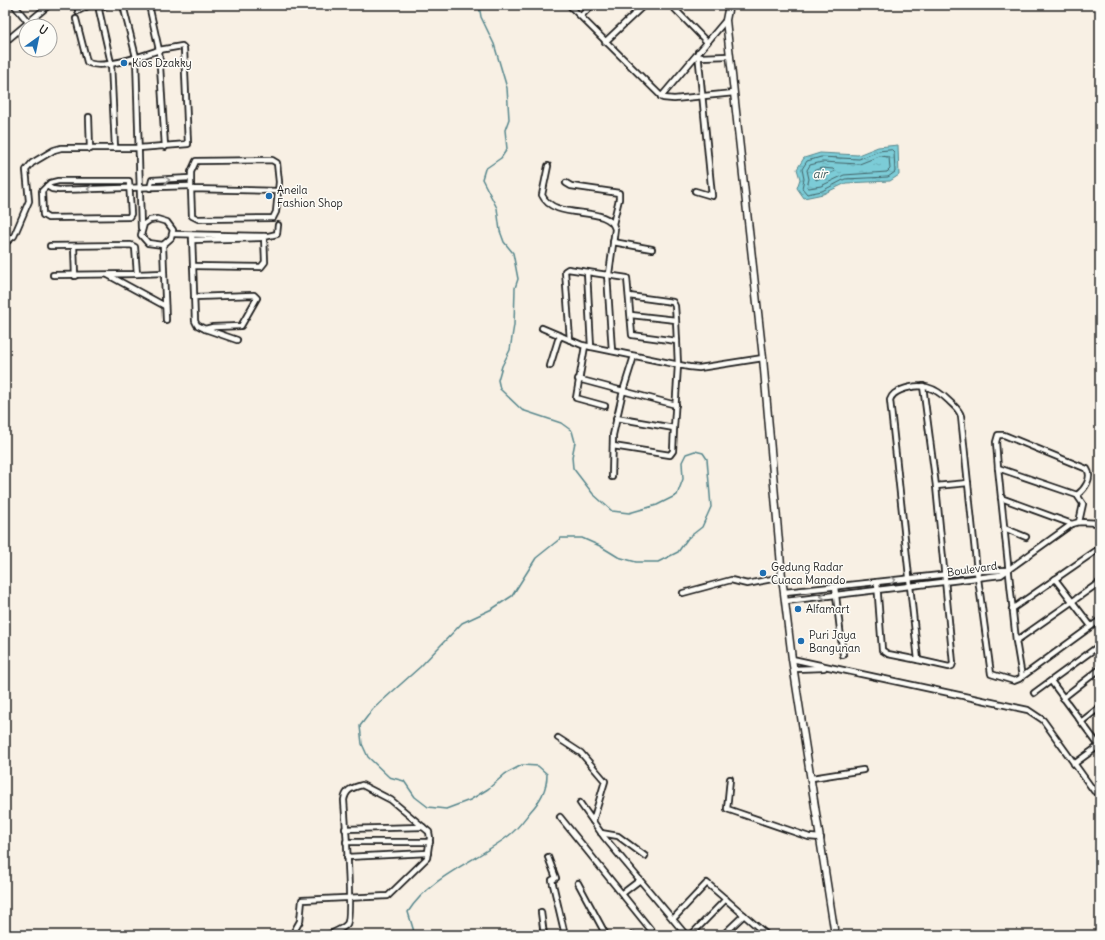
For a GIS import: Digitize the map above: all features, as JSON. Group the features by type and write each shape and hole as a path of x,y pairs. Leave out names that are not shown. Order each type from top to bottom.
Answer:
{"street":[{"path":"14,5 25,18"},
{"path":"33,18 49,5"},
{"path":"78,11 90,5"},
{"path":"107,5 101,7 99,10 111,64 115,148"},
{"path":"123,5 136,56 141,235 145,241 153,245 163,245 169,241 173,234 170,224 162,220 150,220 141,228"},
{"path":"149,5 160,50 165,147"},
{"path":"569,5 661,97 674,99 734,93"},
{"path":"581,16 592,5"},
{"path":"605,42 644,5"},
{"path":"672,5 707,42"},
{"path":"729,5 726,20 763,358 782,577 792,660 812,778 835,935"},
{"path":"5,244 14,236 30,201 26,173 28,166 54,150 67,147 90,149 165,147 187,145 189,142 184,48 180,45 111,64 93,65 87,62 76,19"},
{"path":"661,97 699,54 726,20"},
{"path":"5,42 18,31"},
{"path":"699,54 730,56"},
{"path":"695,191 712,196 699,54"},
{"path":"89,118 90,149"},
{"path":"274,160 278,164 276,212 273,218 198,219 192,216 190,178 193,166 198,161 274,160"},
{"path":"548,166 542,195 546,202 557,208 605,217 613,224"},
{"path":"150,188 152,180 190,178"},
{"path":"58,181 129,181 129,188 131,214 129,217 48,218 43,215 41,192 47,186 58,181"},
{"path":"566,183 571,186 618,193 619,199 613,224 613,242 608,274 612,351"},
{"path":"47,186 52,189 59,190 191,187 278,191"},
{"path":"173,234 192,238 265,236 277,234 278,225"},
{"path":"193,266 261,267 265,262 265,236"},
{"path":"192,238 195,323 205,329 237,340"},
{"path":"613,242 652,249"},
{"path":"163,245 166,320"},
{"path":"50,246 134,246 137,274"},
{"path":"74,246 75,276"},
{"path":"570,340 565,271 568,269 627,278 632,335 677,341"},
{"path":"587,272 591,347"},
{"path":"53,275 75,276 164,273"},
{"path":"107,274 165,306"},
{"path":"194,297 254,295 256,297 241,326 213,327 205,329"},
{"path":"613,446 670,455 673,451 678,365 675,306 673,302 629,296"},
{"path":"631,315 676,320"},
{"path":"542,328 586,346 699,368 763,358"},
{"path":"550,366 558,340 562,336"},
{"path":"586,346 578,379 576,398 605,406"},
{"path":"612,477 616,418 634,356"},
{"path":"578,379 676,405"},
{"path":"877,582 882,650 888,654 949,667 953,665 936,486 923,386"},
{"path":"918,660 890,400 893,394 906,388 923,386 932,388 942,394 960,413 977,571 990,673 994,676 1014,681 1022,677 1100,620"},
{"path":"616,418 674,428"},
{"path":"1022,677 1012,609 996,438 1000,435 1087,469 1089,475 1086,486 1077,496"},
{"path":"998,468 1077,496 1083,504 1079,522"},
{"path":"936,486 968,483"},
{"path":"1001,498 1072,524"},
{"path":"1008,570 1072,524 1079,522 1100,523"},
{"path":"1004,528 1026,537"},
{"path":"1012,609 1100,548"},
{"name":"Boulevard","path":"785,592 977,571 1008,570"},
{"name":"Boulevard","path":"786,601 1001,575 1008,570"},
{"path":"683,593 731,580 747,584 782,577"},
{"path":"1055,579 1091,626"},
{"path":"1016,641 1100,582"},
{"path":"835,587 843,655"},
{"path":"1034,693 1100,645"},
{"path":"792,660 928,687 1028,710 1043,720 1094,791 1100,793"},
{"path":"794,669 832,668"},
{"path":"1063,698 1100,669"},
{"path":"1051,681 1100,746 1074,764"},
{"path":"1081,722 1100,707"},
{"path":"558,738 581,753 605,782 593,821"},
{"path":"812,778 863,770"},
{"path":"730,779 727,809 809,837 821,838"},
{"path":"292,935 300,921 302,900 349,898 388,896 420,866 426,858 430,842 428,832 391,800 362,785 351,788 345,793 345,829 349,898 349,919 346,925 328,935"},
{"path":"580,803 601,833 686,935"},
{"path":"560,817 623,893 655,935"},
{"path":"345,829 423,827"},
{"path":"601,833 618,836 645,856"},
{"path":"346,842 430,842"},
{"path":"347,857 428,853"},
{"path":"548,857 556,878 552,880 565,935"},
{"path":"623,893 640,880"},
{"path":"578,883 606,935"},
{"path":"673,919 707,883 766,935"},
{"path":"691,935 726,900"},
{"path":"541,912 544,935"},
{"path":"723,935 744,915"},
{"path":"758,935 762,931"}],"water":[{"name":"air","path":"898,145 899,175 890,181 846,183 823,194 804,198 797,188 800,179 797,169 804,158 820,153 858,155 878,147"}],"waterway":[{"path":"415,935 408,912 418,899 441,879 494,846 513,832 540,799 546,785 547,774 538,766 522,765 505,774 488,789 470,800 446,809 428,807 415,797 404,781 389,777 368,757 362,744 360,726 373,709 420,667 462,623 492,609 512,596 536,558 561,538 582,538 600,546 618,557 636,562 658,562 678,552 688,538 702,527 711,507 707,459 703,453 695,451 686,454 682,462 683,479 677,495 657,505 629,513 612,511 593,494 573,468 572,457 575,442 572,431 561,423 522,410 500,389 498,380 502,366 510,350 514,325 515,288 518,279 513,253 504,242 500,231 497,208 482,179 485,169 501,158 507,149 505,130 509,119 507,88 494,44 481,17 479,5"}],"place":[{"name":"Kios Dzakky","path":"124,63"},
{"name":"Aneila Fashion Shop","path":"269,196"},
{"name":"Gedung Radar Cuaca Manado","path":"763,573"},
{"name":"Alfamart","path":"798,609"},
{"name":"Puri Jaya Bangunan","path":"801,641"}]}
